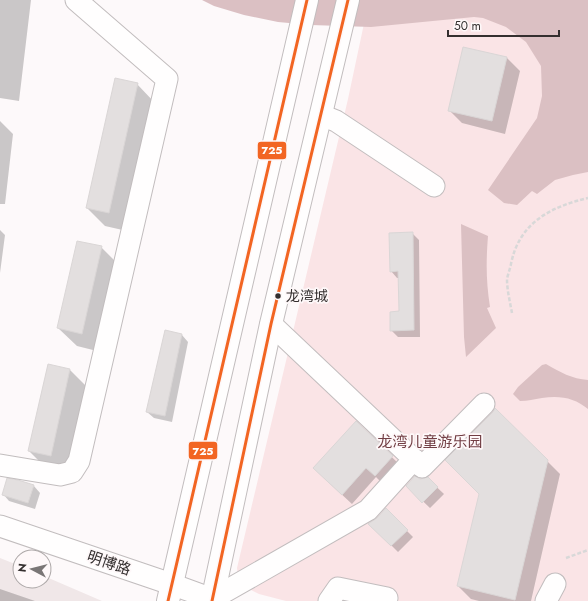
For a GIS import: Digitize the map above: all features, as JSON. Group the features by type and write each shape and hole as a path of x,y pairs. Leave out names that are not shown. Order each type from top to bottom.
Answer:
{"main road":[{"path":"170,592 307,0"},
{"path":"214,600 271,324 348,0"}],"street":[{"path":"0,465 60,475 72,472 79,461 167,79 76,0"},
{"path":"321,115 336,121 434,186"},
{"path":"271,324 422,467 484,404"},
{"path":"214,600 368,510 414,459"},
{"name":"明博路","path":"0,526 170,592 214,600"},
{"path":"329,601 338,588 387,598"}],"path":[{"path":"512,313 507,280 513,252 526,229 546,213 567,203 588,198"},
{"path":"566,558 588,550"}],"shaded area":[{"path":"202,0 588,0 588,172 555,180 537,194 532,191 517,205 504,203 488,190 537,118 542,96 541,66 526,42 506,27 483,18 474,17 371,27 311,25 278,22 244,15 214,6"},
{"path":"461,224 488,236 487,272 490,307 487,308 496,328 466,357 464,337"},
{"path":"546,364 571,377 588,380 588,409 578,402 567,398 549,397 520,401 513,394 518,387 542,365"},
{"path":"0,558 12,563 12,589 52,589 52,579 102,601 0,601"}],"green space":[{"name":"龙湾儿童游乐园","path":"369,0 588,0 588,601 286,601 259,594 239,584 237,568 348,99"}],"building":[{"path":"463,47 507,57 492,121 448,111"},
{"path":"115,78 138,83 109,213 86,208"},
{"path":"413,232 414,330 390,331 390,312 399,311 398,271 390,272 389,233"},
{"path":"77,241 102,246 82,334 57,328"},
{"path":"165,330 182,334 165,416 146,412"},
{"path":"48,364 70,369 51,456 28,451"},
{"path":"495,408 548,460 515,600 457,586 479,494 445,460 493,412"},
{"path":"356,421 393,456 375,476 366,468 342,495 313,468"},
{"path":"415,476 420,479 428,477 438,487 422,503 406,486"},
{"path":"7,478 34,485 28,503 2,495"},
{"path":"386,508 408,530 391,546 368,524 377,518"}],"transit line":[{"name":"725","path":"168,601 307,0"},
{"name":"725","path":"212,601 271,324 348,0"}],"place":[{"name":"龙湾城","path":"278,296"}]}
